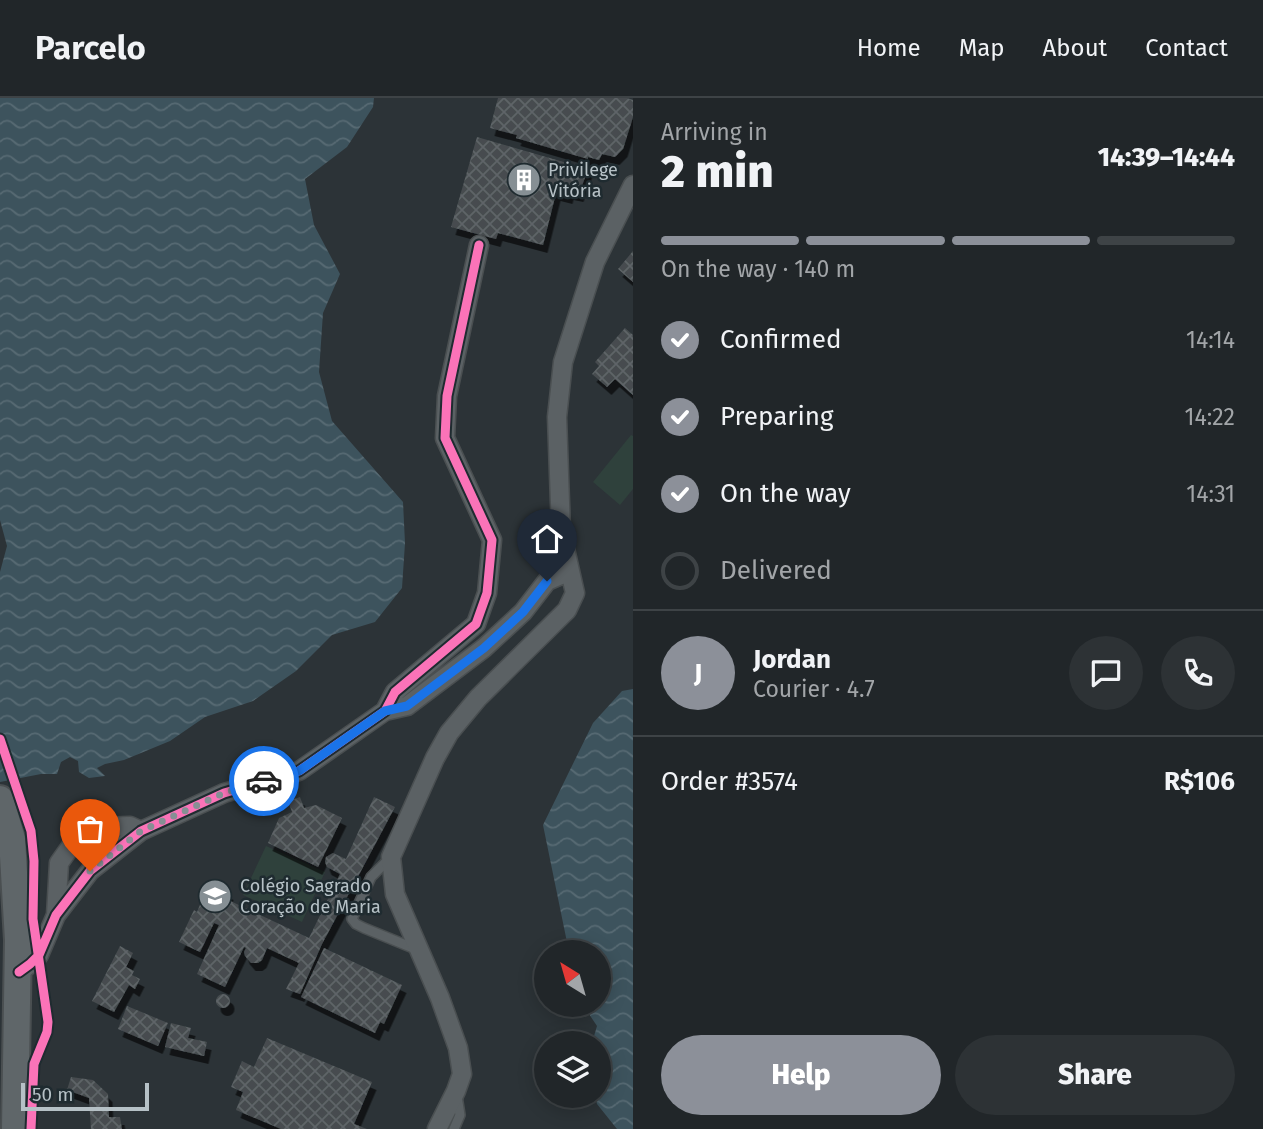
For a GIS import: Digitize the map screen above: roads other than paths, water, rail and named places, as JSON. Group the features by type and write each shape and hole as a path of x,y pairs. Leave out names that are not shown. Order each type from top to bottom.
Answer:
{"main road":[{"path":"1,803 12,839 18,927 15,1129"}],"street":[{"path":"437,1129 462,1074 457,1048 440,998 395,894 391,857 449,733 478,698 566,610 575,593 561,531 557,416 563,362 595,262 633,185"},
{"path":"385,711 395,692 476,624 487,593 492,540 445,438 447,396 479,245"},
{"path":"19,972 39,955 56,915 90,871 141,831 224,793 299,771 385,711 407,706 484,648 523,612 547,581 570,571"},
{"path":"56,915 59,863 76,839 99,827 130,827 141,831"}],"lane":[{"path":"391,857 371,877 352,919 364,928 420,951"},
{"path":"454,1129 460,1115 456,1091"}],"water":[{"path":"0,98 374,98 373,107 347,147 305,179 314,225 340,274 323,313 319,372 332,421 403,502 405,543 402,588 375,622 332,635 296,671 253,701 205,717 170,741 97,768 105,776 89,778 79,772 78,761 70,757 61,762 57,774 41,774 0,782 0,572 7,546 0,520"},
{"path":"633,689 633,1129 617,1129 600,1108 611,1108 611,1031 596,1031 597,1026 591,1017 611,1017 611,940 567,940 543,825 593,723 622,691"}],"place":[{"name":"Privilege Vitória","path":"524,180"},
{"name":"Colégio Sagrado Coração de Maria","path":"215,896"}]}
